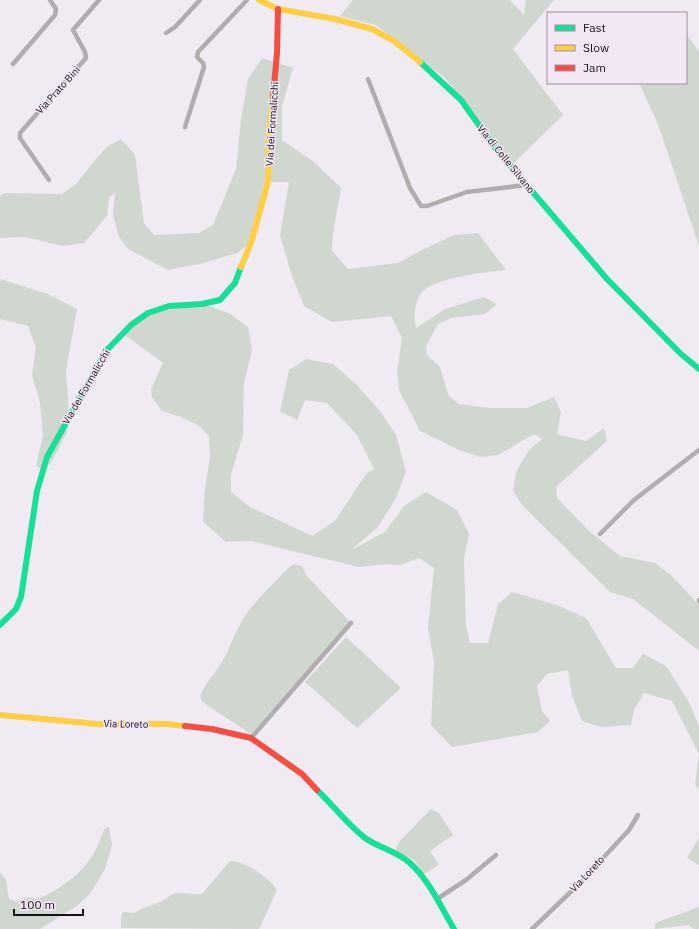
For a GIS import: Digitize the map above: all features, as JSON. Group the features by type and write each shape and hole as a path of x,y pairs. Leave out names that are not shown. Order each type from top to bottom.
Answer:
{"street":[{"path":"13,64 55,15 56,9 50,0"},
{"name":"Via Prato Bini","path":"49,180 20,138 20,133 86,58 85,52 73,30 98,0"},
{"path":"166,33 174,28 200,0"},
{"path":"185,127 204,67 204,63 197,57 198,52 247,0"},
{"path":"258,0 278,9"},
{"name":"Via di Colle Silvano","path":"278,9 358,24 372,29 391,39 433,72 452,91 491,143 610,283 681,354 699,369"},
{"name":"Via dei Formalicchi","path":"0,625 16,609 21,598 37,491 47,456 106,351 131,325 148,313 169,306 202,304 220,300 228,293 235,283 251,243 268,182 269,132 277,53 278,9"},
{"path":"368,79 410,188 419,205 427,206 467,192 526,185"},
{"path":"600,534 636,498 699,450"},
{"path":"251,738 351,623"},
{"name":"Via Loreto","path":"0,715 104,724 167,724 212,729 251,738 302,774 367,840 378,846 400,854 411,863 427,883 454,929"},
{"name":"Via Loreto","path":"532,929 579,884 628,830 638,815"},
{"path":"437,900 462,883 496,855"}],"shaded area":[{"path":"353,0 510,0 524,15 526,0 554,0 513,49 563,115 513,164 445,78 376,25 340,16"},
{"path":"687,34 699,52 699,246 658,124 639,84 687,84"},
{"path":"262,58 293,68 282,106 282,140 314,162 341,188 334,227 332,251 348,269 398,263 454,235 478,233 506,270 450,279 429,287 422,292 415,309 416,328 445,309 484,297 497,304 485,314 451,318 438,324 426,346 427,355 440,367 448,395 459,404 490,408 527,408 554,397 561,412 557,434 586,441 604,428 607,441 556,487 557,498 589,531 620,556 655,563 671,575 699,605 699,651 633,599 610,592 522,505 513,491 516,472 529,450 542,439 534,434 498,455 480,457 459,450 420,431 399,390 397,371 402,338 391,316 332,322 304,306 292,276 280,235 289,182 268,182 251,243 237,253 200,264 168,270 128,249 119,237 113,215 115,193 109,198 107,216 84,243 63,246 25,237 0,238 0,196 4,193 62,194 76,184 108,146 121,139 135,155 144,223 154,235 199,233 213,225 236,169 241,119 248,79"},
{"path":"0,279 48,294 77,309 66,370 69,416 67,432 51,463 43,469 36,466 43,435 40,403 32,375 36,348 28,326 0,319"},
{"path":"202,304 229,313 248,327 252,350 244,383 243,435 231,474 231,492 250,507 312,536 335,521 366,474 374,469 357,435 327,403 305,400 297,420 280,411 289,370 306,359 333,364 356,384 380,411 396,435 406,472 395,500 377,528 351,550 385,532 404,506 426,492 457,510 469,534 464,559 466,625 470,643 488,643 498,604 512,592 557,605 586,618 616,668 633,668 643,654 666,666 689,702 699,726 699,754 672,701 644,693 634,710 631,725 601,727 582,721 572,696 568,670 547,674 537,686 542,711 550,721 538,732 452,747 431,725 434,663 428,628 434,568 419,558 400,565 385,564 359,567 251,541 226,542 203,522 205,488 210,457 209,436 198,425 181,417 162,411 152,397 151,389 163,363 122,333 154,310"},
{"path":"293,564 302,566 306,575 350,622 251,734 208,706 201,700 201,696 205,687 224,659 239,626 247,613 269,587"},
{"path":"346,637 401,688 357,728 305,682"},
{"path":"699,754 699,790 695,784"},
{"path":"431,809 439,813 453,835 430,851 439,865 424,874 415,861 397,851 396,848 399,842"},
{"path":"109,827 112,845 105,869 90,894 77,906 40,929 0,929 0,872 6,880 9,899 17,902 26,898 36,900 49,894 70,880 87,864 104,829"},
{"path":"699,838 699,865 687,858"},
{"path":"230,861 250,867 268,880 277,890 259,929 121,928 121,918 123,912 134,913 177,893 202,894"},
{"path":"699,907 699,929 694,929 689,925 655,929 655,923"}],"traffic: fast":[{"path":"420,62 461,100 496,149 607,279 681,354 699,369"},
{"path":"0,625 16,609 21,597 37,491 47,457 106,351 131,325 148,313 169,306 202,304 220,300 235,283 241,267"},
{"path":"317,790 365,838 399,855 417,870 434,894 454,929"}],"traffic: slow":[{"path":"259,0 278,9 335,19 372,29 394,41 420,62"},
{"path":"241,267 251,243 268,182 269,132 273,97"},
{"path":"0,715 97,724 167,724 185,726"}],"traffic: jam":[{"path":"273,97 277,53 278,9"},
{"path":"185,726 212,729 251,738 302,774 317,790"}]}
